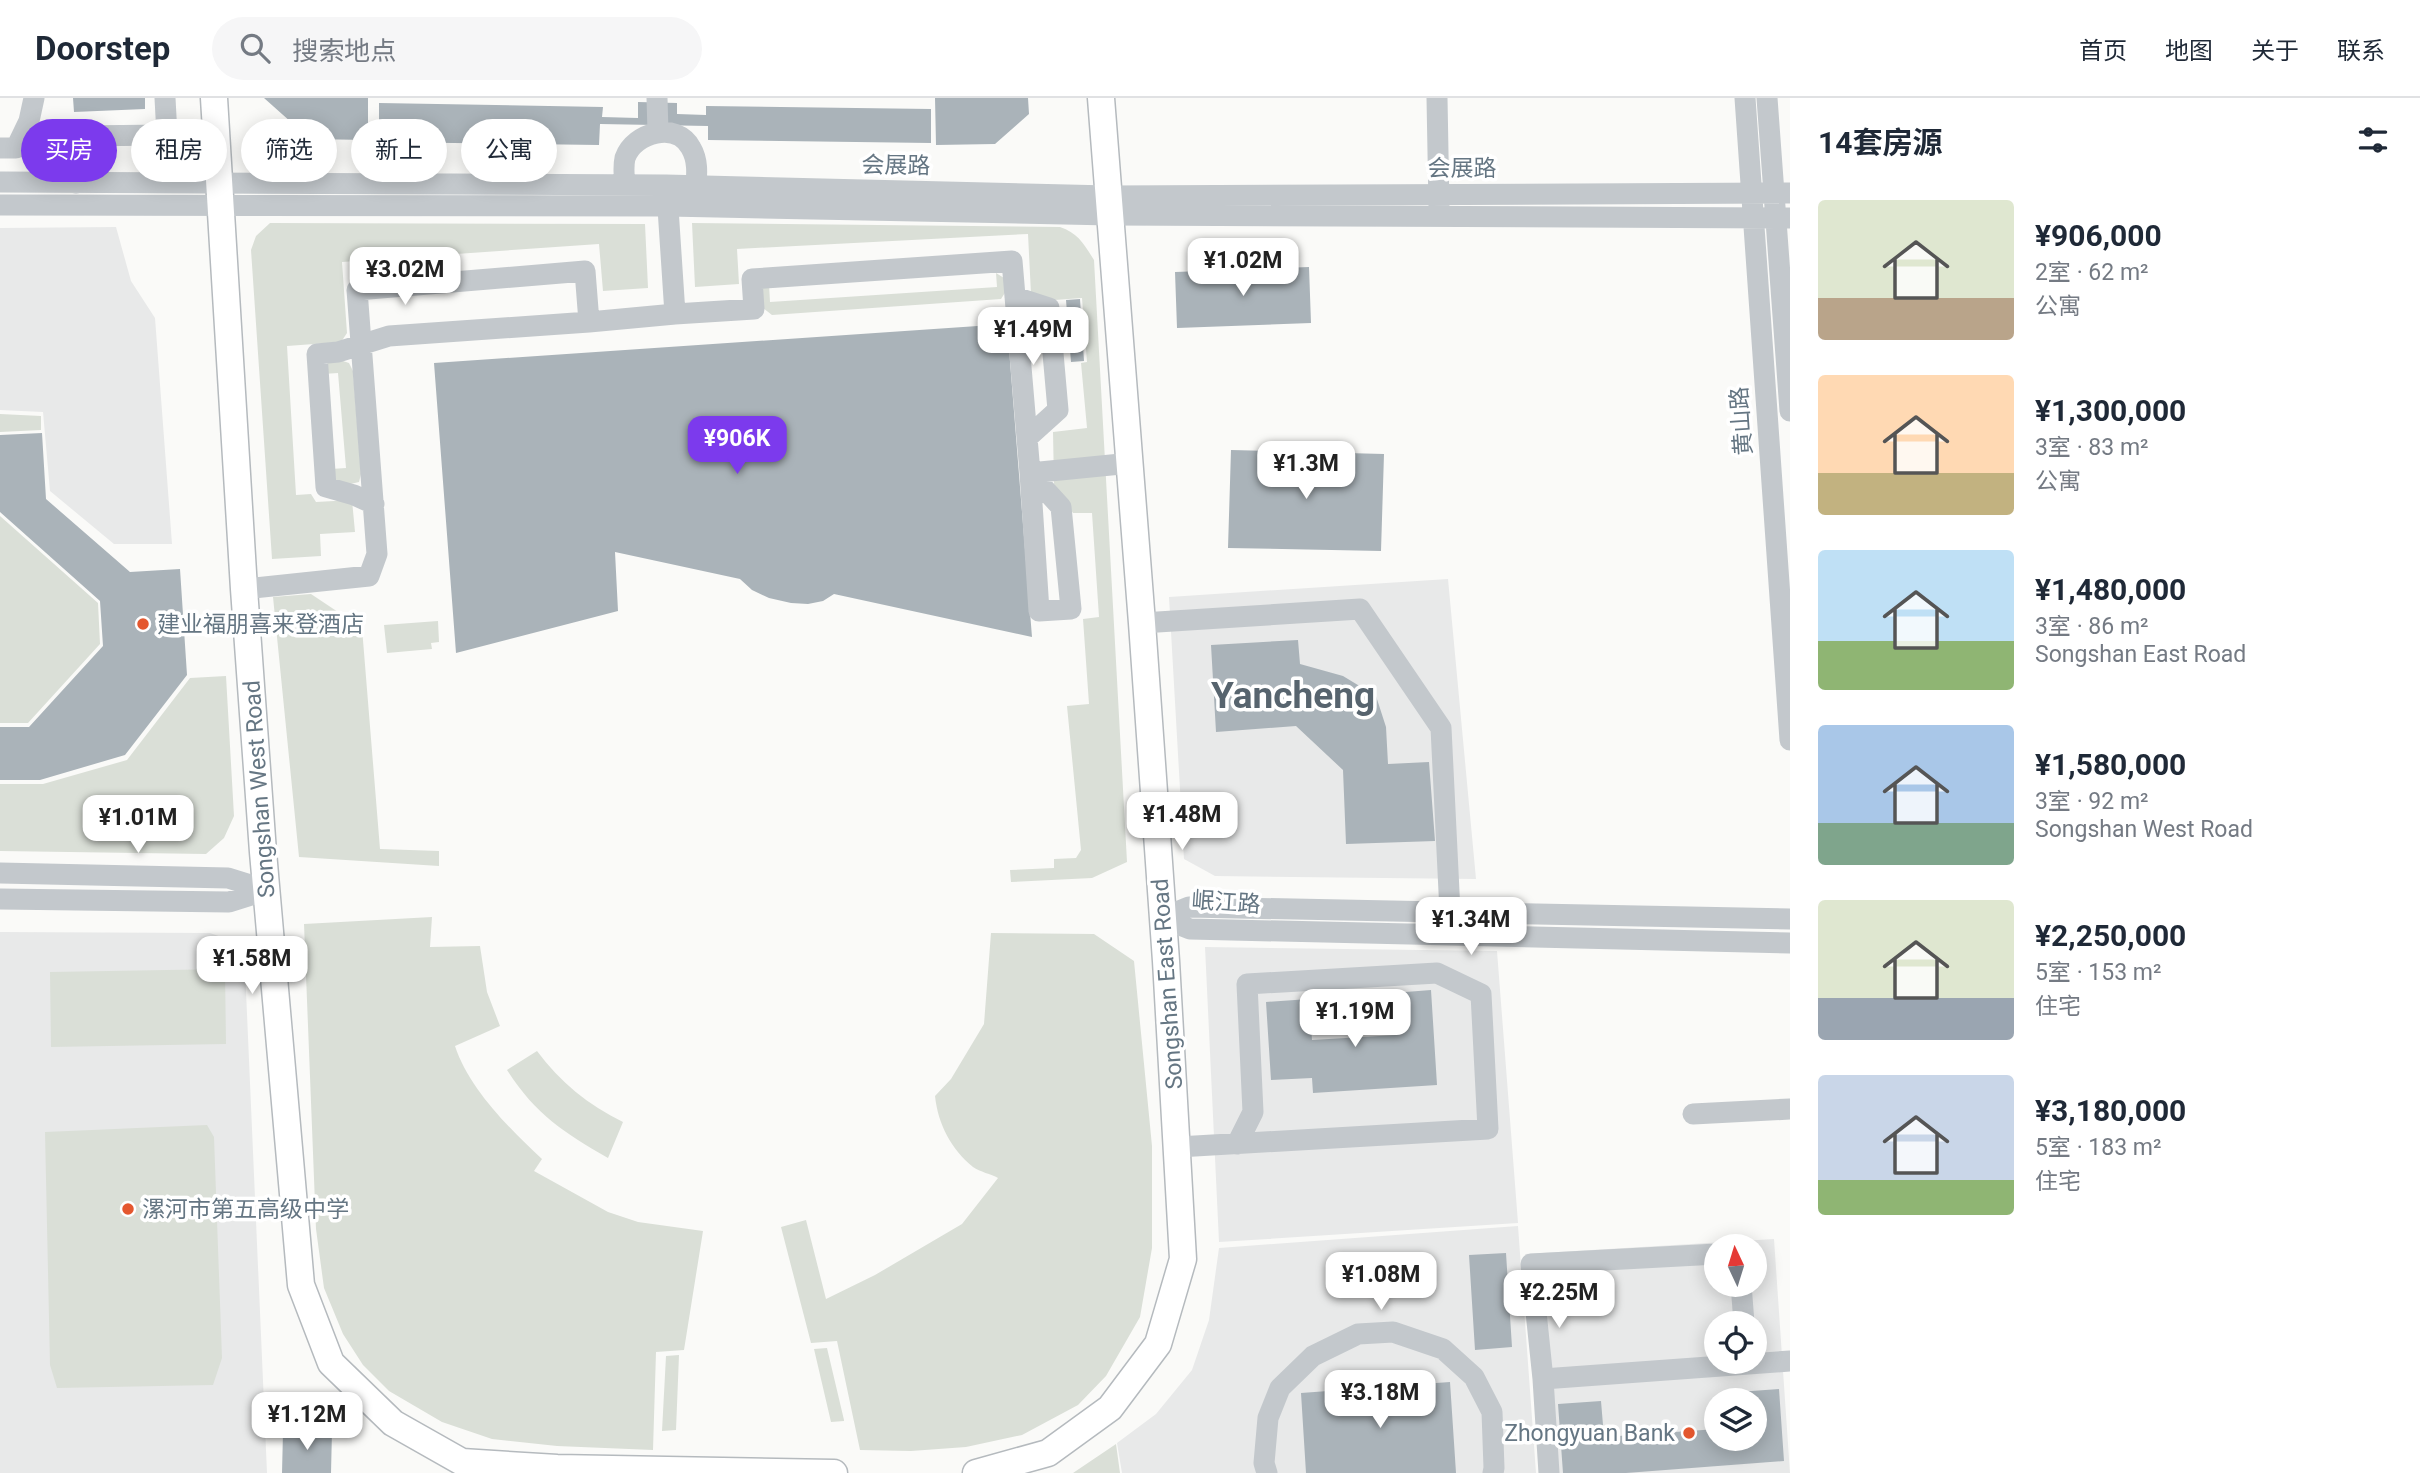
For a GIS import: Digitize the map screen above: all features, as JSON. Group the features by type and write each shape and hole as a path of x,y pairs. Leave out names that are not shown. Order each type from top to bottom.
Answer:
{"main road":[{"name":"Songshan West Road","path":"214,98 244,589 301,1285 331,1363 393,1423 462,1462 557,1468 785,1473"},
{"name":"Songshan East Road","path":"976,1473 1048,1453 1110,1408 1158,1344 1183,1259 1178,1147 1131,463 1101,98"},
{"path":"785,1473 834,1473"}],"street":[{"path":"0,148 16,148 29,121 34,98"},
{"path":"76,183 76,136 167,135 165,98"},
{"path":"657,98 658,132"},
{"path":"1437,98 1439,216"},
{"name":"黄山路","path":"1745,98 1752,194 1772,218 1790,411"},
{"name":"黄山路","path":"1767,98 1782,193 1772,218 1790,740"},
{"path":"625,186 625,159 630,149 638,139 658,132 684,139 691,147 697,170 695,186"},
{"name":"会展路","path":"0,182 76,183 221,195 667,196 1439,216 1772,218"},
{"name":"会展路","path":"0,205 221,195 625,186 667,196 695,186 1110,206 1438,195 1782,193"},
{"path":"667,196 675,314"},
{"path":"374,503 326,487 317,354 338,352 389,335 754,309 752,279 1012,261 1039,611 1071,609 1061,507 1030,473"},
{"path":"244,589 369,576 377,554 357,290 585,271 589,322"},
{"path":"1015,296 1049,308 1058,410 1027,438"},
{"path":"1030,473 1131,463"},
{"path":"1142,624 1360,609 1441,728 1450,912"},
{"path":"0,873 228,878 267,890"},
{"path":"0,899 229,902 267,890"},
{"name":"岷江路","path":"1162,918 1189,907 1790,919"},
{"name":"岷江路","path":"1162,918 1190,929 1790,943"},
{"path":"1178,1147 1237,1144 1488,1129 1481,994 1437,973 1247,984 1253,1112 1237,1144"},
{"path":"1693,1114 1790,1109"},
{"path":"1549,1473 1543,1378 1531,1264 1704,1255"},
{"path":"1268,1473 1264,1463 1268,1418 1280,1388 1313,1356 1358,1334 1393,1332 1443,1349 1474,1377 1492,1412 1493,1473"},
{"path":"1767,1362 1790,1361"},
{"path":"1543,1378 1704,1366"}],"shaded area":[{"path":"270,223 645,224 648,288 603,291 599,244 342,262 347,333 341,342 287,346 296,495 311,494 316,502 352,500 355,532 320,534 321,556 272,559 251,250 256,236"},
{"path":"692,223 1060,227 1076,236 1087,249 1094,260 1127,862 1092,878 1011,882 1010,870 1054,868 1054,859 1076,858 1081,850 1067,706 1089,704 1083,619 1099,617 1092,513 1073,513 1054,484 1053,432 1087,428 1081,363 1087,362 1082,298 1041,301 1031,294 1028,234 737,249 739,284 695,287"},
{"path":"116,227 131,281 155,318 172,544 114,544 50,491 43,412 0,410 0,228"},
{"path":"996,273 1004,278 1008,288 1001,299 772,315 763,308 761,288 769,284 770,302 997,287"},
{"path":"340,360 349,363 353,371 361,474 359,482 346,485 335,480 331,469 346,468 338,373 323,374 328,362"},
{"path":"0,414 41,416 41,430 0,432"},
{"path":"0,516 98,603 100,644 28,723 0,723"},
{"path":"1448,579 1476,879 1215,876 1184,859 1169,597"},
{"path":"311,594 362,628 380,849 439,851 439,866 299,857 273,597"},
{"path":"438,621 439,642 431,643 432,649 387,653 384,625"},
{"path":"226,676 234,816 224,838 206,854 0,851 0,784 43,784 127,760 190,678"},
{"path":"432,917 430,947 480,946 487,992 500,1026 455,1046 461,1062 480,1093 542,1159 534,1171 608,1212 638,1222 703,1231 684,1350 656,1352 653,1450 557,1446 492,1439 442,1422 389,1391 363,1365 343,1334 324,1288 316,1229 304,924"},
{"name":"漯河市第五高级中学","path":"0,932 210,933 244,945 267,1473 0,1473"},
{"path":"991,933 1094,934 1134,961 1152,1146 1152,1248 1140,1317 1106,1376 1078,1405 1022,1435 966,1447 911,1451 860,1450 837,1341 811,1343 781,1227 806,1220 826,1299 875,1275 962,1224 998,1178 973,1167 958,1152 943,1126 935,1096 951,1079 984,1024"},
{"path":"1205,947 1497,951 1518,1223 1219,1242"},
{"path":"225,969 226,1044 51,1047 50,972"},
{"path":"537,1051 555,1073 576,1092 623,1122 608,1158 577,1140 540,1111 507,1070"},
{"path":"207,1125 214,1137 222,1358 213,1385 57,1388 50,1365 45,1132"},
{"path":"1518,1226 1536,1473 1122,1473 1117,1443 1156,1414 1192,1370 1209,1320 1219,1248"},
{"path":"1768,1239 1774,1239 1790,1473 1540,1473 1525,1254 1704,1243 1704,1297 1768,1297"},
{"path":"827,1348 844,1421 831,1422 814,1349"},
{"path":"679,1355 676,1430 662,1431 666,1356"},
{"path":"1116,1444 1120,1473 1073,1473"}],"building":[{"path":"73,98 145,98 145,109 74,112"},
{"path":"264,98 368,98 368,119 351,119 351,140 337,139 337,119 288,119"},
{"path":"935,98 1028,98 1029,114 995,144 936,145"},
{"path":"638,102 677,103 677,114 706,115 706,106 931,109 931,143 708,140 708,126 600,124 599,145 557,144 557,119 461,119 461,143 447,143 447,119 379,119 379,103 603,107 602,117 638,118"},
{"path":"1309,267 1311,323 1177,328 1175,272"},
{"path":"1080,299 1084,361 1071,362 1066,300"},
{"path":"1007,324 1032,637 834,594 823,601 791,603 769,598 752,590 740,579 615,552 618,611 456,653 434,363"},
{"name":"建业福朋喜来登酒店","path":"42,433 46,499 130,572 180,569 187,675 125,755 40,780 0,780 0,727 29,727 103,646 100,601 0,512 0,435"},
{"path":"1231,450 1384,454 1381,551 1228,548"},
{"path":"1298,640 1300,664 1343,676 1376,696 1386,727 1388,764 1429,762 1435,841 1346,844 1343,770 1296,726 1216,732 1211,645"},
{"path":"1431,990 1437,1085 1313,1093 1312,1078 1271,1080 1266,1002 1309,999 1312,1040 1396,1035 1393,993"},
{"path":"1506,1253 1512,1347 1475,1350 1469,1255"},
{"path":"1450,1382 1456,1473 1306,1473 1301,1393"},
{"name":"Zhongyuan Bank","path":"1779,1389 1784,1461 1626,1473 1563,1473 1558,1404 1601,1401 1604,1437 1704,1430 1704,1451 1767,1451 1767,1390"},
{"path":"332,1431 331,1473 282,1473 283,1432"}],"place":[{"name":"建业福朋喜来登酒店","path":"143,624"},
{"name":"漯河市第五高级中学","path":"128,1209"},
{"name":"Zhongyuan Bank","path":"1689,1433"}],"district":[{"name":"Yancheng","path":"1293,695"}]}
